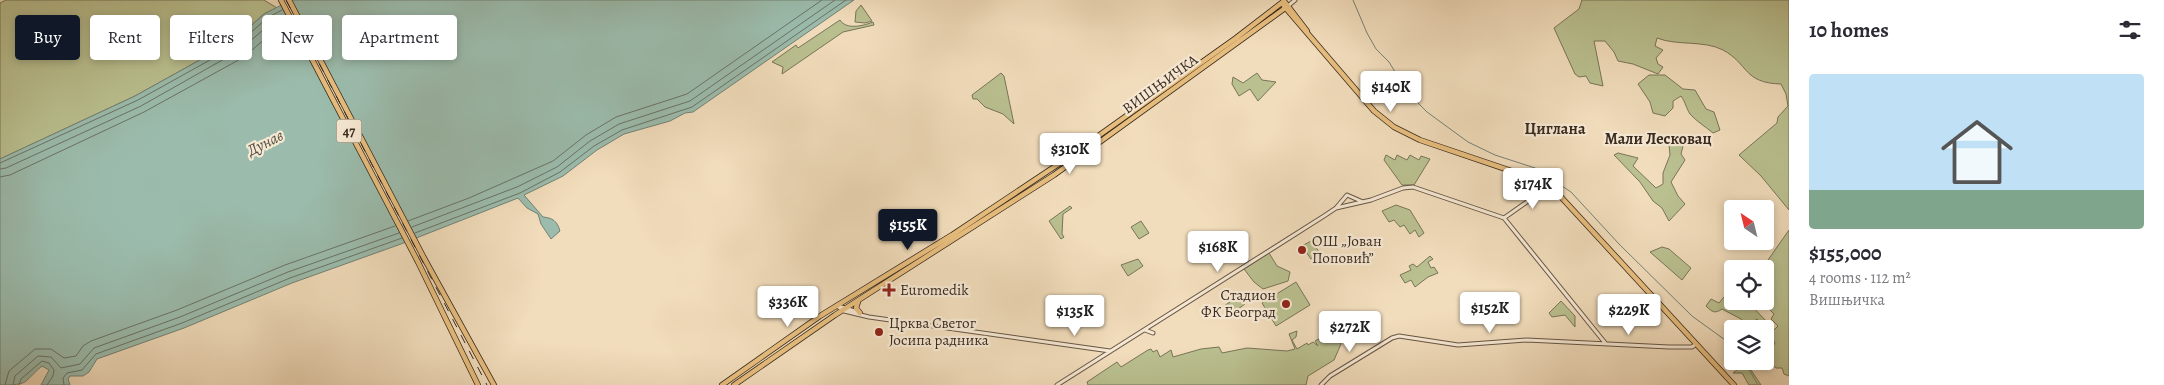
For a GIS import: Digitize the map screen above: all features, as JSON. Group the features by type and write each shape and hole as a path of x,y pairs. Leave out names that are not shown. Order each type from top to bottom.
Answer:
{"main road":[{"name":"47","path":"281,0 418,262 478,385"},
{"name":"47","path":"290,0 424,258 494,385"},
{"path":"1284,2 1374,111 1394,127 1420,140 1520,174 1548,187 1572,207 1734,385"},
{"name":"ВИШЊИЧКА","path":"722,385 837,306 952,235 1063,161 1284,2"},
{"name":"ВИШЊИЧКА","path":"735,384 844,309 1054,175 1287,7"},
{"path":"858,301 856,307 860,313"}],"street":[{"name":"ВИШЊИЧКА","path":"1287,7 1295,0"},
{"path":"1504,218 1548,187"},
{"path":"1336,208 1363,202 1403,188 1416,188 1504,218 1606,344"},
{"path":"1057,385 1336,208 1347,195 1357,197 1363,202"},
{"path":"1353,204 1357,197"},
{"path":"1343,200 1346,206"},
{"path":"837,306 872,316"},
{"path":"844,309 872,316 1111,351"},
{"path":"1144,330 1153,333"},
{"path":"1321,385 1330,376 1397,336 1458,345 1520,340 1692,347 1696,344"}],"green space":[{"path":"6,0 264,0 277,8 262,15 252,25 252,15 170,15 170,60 200,60 135,96 0,159 0,3"},
{"path":"1582,0 1789,0 1789,210 1761,176 1739,155 1777,123 1778,117 1788,106 1786,94 1781,84 1760,80 1748,72 1731,55 1716,47 1673,42 1657,38 1655,46 1663,50 1656,58 1658,64 1663,67 1658,74 1633,64 1618,61 1614,52 1605,41 1594,41 1603,86 1590,83 1586,76 1579,77 1575,74 1554,28 1579,9"},
{"path":"861,5 872,21 865,23 855,22 856,11"},
{"path":"840,20 850,26 860,26 873,22 874,25 843,32 782,74 783,67 772,62 796,45 798,48"},
{"path":"1001,73 1004,76 1014,124 1003,114 985,107 977,99 973,99 972,95"},
{"path":"1257,73 1262,80 1276,82 1258,101 1250,89 1239,96 1232,84 1233,77 1243,83"},
{"path":"1649,75 1665,75 1683,89 1695,90 1706,109 1714,112 1720,130 1713,133 1695,119 1690,114 1681,96 1673,101 1673,108 1665,116 1653,113 1650,102 1638,84"},
{"path":"1668,134 1683,146 1681,154 1685,160 1671,182 1678,196 1685,204 1669,221 1662,208 1653,201 1640,182 1614,155 1618,153 1638,158 1633,166 1656,188 1663,184 1663,173 1670,155"},
{"path":"1386,155 1395,160 1397,155 1407,160 1410,155 1419,160 1421,156 1430,159 1414,185 1402,185 1384,160"},
{"path":"1396,205 1410,210 1424,233 1419,237 1415,230 1410,234 1404,225 1400,227 1394,220 1389,222 1382,211"},
{"path":"1070,206 1072,208 1063,214 1062,234 1064,237 1061,239 1049,221"},
{"path":"1141,221 1149,233 1139,239 1131,227"},
{"path":"1789,230 1789,376 1784,374 1782,368 1774,366 1774,330 1778,326 1771,319 1774,314 1770,310 1774,310 1774,260 1768,260"},
{"path":"1311,241 1320,253 1311,259 1302,246"},
{"path":"1662,247 1669,249 1691,268 1682,280 1650,252"},
{"path":"1269,253 1277,266 1290,272 1288,281 1263,289 1254,282 1244,269"},
{"path":"1430,256 1433,259 1428,262 1431,268 1434,267 1438,273 1428,277 1415,287 1411,280 1405,283 1400,275 1411,270 1409,266 1413,264 1417,267"},
{"path":"1138,259 1143,266 1128,276 1121,265"},
{"name":"Стадион ФК Београд","path":"1296,282 1310,305 1276,326 1262,303"},
{"path":"1242,294 1245,304 1230,315 1224,306"},
{"path":"1724,297 1724,310 1756,310 1765,320 1742,320 1722,309 1714,312 1706,306 1711,299 1719,303"},
{"path":"1561,301 1575,316 1575,327 1565,315 1552,317 1549,313"},
{"path":"1297,331 1296,337 1292,340 1297,349 1313,342 1318,346 1315,341 1326,335 1328,336 1327,334 1332,331 1341,344 1334,360 1308,376 1306,385 1088,385 1087,382 1117,362 1121,367 1151,349 1153,352 1157,350 1160,357 1171,350 1173,357 1201,349 1219,347 1222,353 1247,348 1287,351 1295,349 1289,334"},
{"path":"1737,370 1751,370 1761,385 1749,385 1742,373 1733,373"}],"water":[{"name":"Дунав","path":"291,0 854,0 693,112 685,113 670,121 624,134 597,150 563,176 524,195 543,217 552,219 557,225 560,231 551,239 541,224 538,214 527,208 518,198 401,244 292,283 184,328 97,359 89,372 83,376 70,376 68,379 70,385 41,385 49,370 42,366 25,382 0,385 0,159 135,96 200,60 252,60 252,25 262,16 262,60 332,60 332,15 264,14"}],"pier":[{"path":"292,0 300,15 286,15 280,3"},
{"path":"310,60 323,60 417,240 406,244"}],"waterway":[{"path":"1353,0 1376,49 1389,62 1408,93 1427,112 1468,142 1495,155 1535,168 1571,192 1619,244 1692,316 1724,339"},
{"path":"1749,370 1758,385"}],"railway":[{"path":"286,0 487,385"}],"place":[{"name":"ОШ „Јован Поповић”","path":"1302,250"},
{"name":"Euromedik","path":"889,290"},
{"name":"Стадион ФК Београд","path":"1286,304"},
{"name":"Црква Светог Јосипа радника","path":"879,332"}],"district":[{"name":"Циглана","path":"1555,128"},
{"name":"Мали Лесковац","path":"1658,138"}]}
